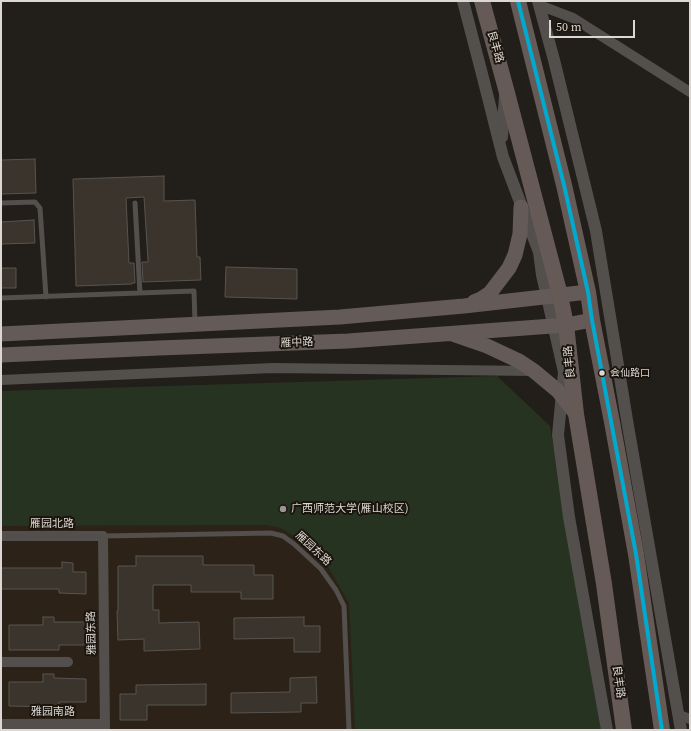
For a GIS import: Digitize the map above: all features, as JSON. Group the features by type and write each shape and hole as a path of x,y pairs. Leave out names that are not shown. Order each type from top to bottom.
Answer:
{"highway":[{"name":"良丰路","path":"482,1 506,89 560,325 604,584 624,730"},
{"path":"518,1 564,185 588,292 636,554 662,730"}],"main road":[{"path":"464,306 482,299 490,293 509,268 515,255 520,234 521,207"},
{"path":"1,334 340,317 464,306 588,292"},
{"name":"雁中路","path":"1,355 348,341 560,325 592,320"},
{"path":"448,333 487,346 519,361 544,378 562,396 576,414"}],"street":[{"path":"462,1 482,74 502,157 539,252 553,296"},
{"path":"539,3 573,18 690,92"},
{"path":"539,3 570,122 597,238 629,434 684,717 681,730"},
{"path":"501,150 506,89"},
{"path":"560,325 564,372 558,435 569,517 607,730"},
{"path":"1,380 273,368 534,371"},
{"name":"雁园北路","path":"1,536 103,536"},
{"name":"雅园东路","path":"103,536 105,727"},
{"path":"1,662 68,662"},
{"name":"雅园南路","path":"1,724 105,727"}],"lane":[{"path":"1,203 35,202 40,208 46,297"},
{"path":"136,203 140,293"},
{"path":"1,298 194,291 195,324"},
{"name":"雁园东路","path":"103,536 271,533 283,536 294,544 324,572 344,606 350,730"}],"shaded area":[{"name":"广西师范大学(雁山校区)","path":"497,376 550,426 601,730 1,730 1,391"}],"green space":[{"name":"广西师范大学(雁山校区)","path":"497,376 550,426 601,730 355,730 349,603 324,560 310,547 281,528 265,525 1,526 1,391"}],"building":[{"path":"35,159 36,193 1,194 1,160"},
{"path":"164,176 164,201 195,200 197,257 200,257 201,280 143,282 142,262 148,262 144,197 126,198 129,263 134,263 135,283 76,286 73,179"},
{"path":"34,220 35,243 1,244 1,222"},
{"path":"226,267 297,269 297,299 225,297"},
{"path":"1,268 16,268 16,288 1,288"},
{"path":"136,556 203,556 203,565 254,565 254,575 273,575 273,599 241,599 241,592 191,592 191,585 153,585 153,610 159,610 159,623 199,622 200,649 144,651 144,639 118,640 118,566 136,566"},
{"path":"62,562 73,563 73,572 86,572 86,594 59,593 59,589 1,589 1,568 62,568"},
{"path":"43,617 54,617 54,622 86,622 86,645 59,645 59,650 9,650 9,625 43,625"},
{"path":"304,617 304,626 320,626 320,652 294,652 294,638 234,639 234,618"},
{"path":"43,674 54,674 54,678 86,679 86,702 59,702 59,707 9,706 9,682 43,682"},
{"path":"316,677 317,703 301,703 301,712 231,713 231,693 290,692 290,678"},
{"path":"206,684 206,705 147,705 147,720 120,720 120,694 136,694 136,685"}],"transit line":[{"path":"518,1 564,185 588,292 636,554 662,730"}],"place":[{"name":"会仙路口","path":"602,373"},
{"name":"广西师范大学(雁山校区)","path":"283,509"}]}
